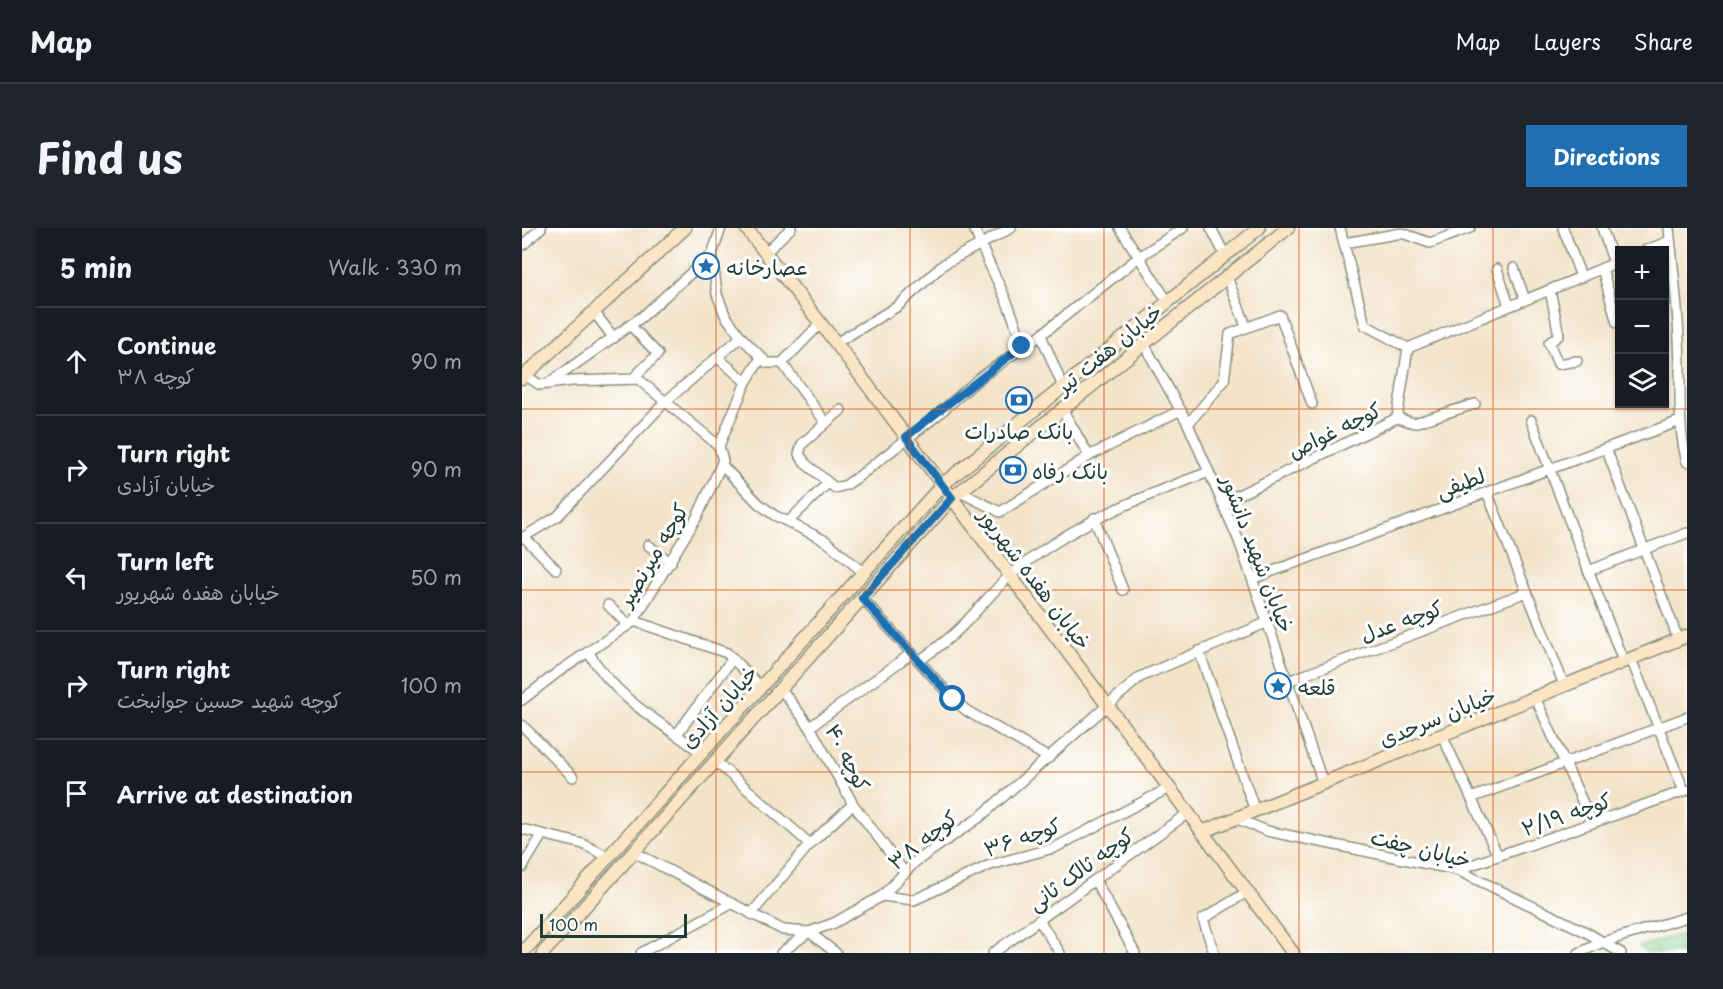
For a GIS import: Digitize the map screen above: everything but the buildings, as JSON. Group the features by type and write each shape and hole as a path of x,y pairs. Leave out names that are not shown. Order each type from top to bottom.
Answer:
{"street":[{"path":"522,245 541,228"},
{"path":"685,228 523,376 540,386 638,379 719,446"},
{"path":"547,384 632,326 712,254 722,228"},
{"name":"خیابان هفده شهریور","path":"746,228 821,323 942,485 956,495 1009,576 1293,953"},
{"path":"765,253 791,228"},
{"path":"974,228 1017,324 1022,346"},
{"path":"836,344 898,306 944,264 1011,228"},
{"path":"1120,228 1168,302"},
{"path":"841,410 802,444 800,454 835,488 846,485 1022,346 1041,335 1139,257 1183,228"},
{"path":"1211,228 1226,255"},
{"name":"خیابان هفت تیر","path":"942,485 1259,228"},
{"name":"خیابان هفت تیر","path":"956,495 1288,228"},
{"path":"1340,228 1365,325 1408,348 1615,263"},
{"path":"1344,243 1402,233 1430,243 1470,228"},
{"path":"1563,228 1581,277"},
{"path":"1602,228 1615,257"},
{"path":"1668,228 1683,340 1680,421 1687,462"},
{"path":"1656,246 1670,240"},
{"path":"712,254 717,294 725,315 741,338 767,363 782,363 821,323"},
{"path":"1497,268 1509,306"},
{"path":"1514,268 1525,300"},
{"path":"1602,268 1615,316"},
{"path":"1227,277 1246,326"},
{"path":"1550,290 1559,335 1549,343 1558,364 1577,361"},
{"path":"594,312 614,338"},
{"path":"1188,424 1224,381 1230,334 1280,315 1312,404"},
{"path":"632,326 658,354 632,379"},
{"path":"1135,329 1144,344"},
{"path":"1041,335 1063,387"},
{"path":"556,568 523,537 558,516 664,402 741,338"},
{"name":"خیابان شهید دانشور","path":"1144,344 1188,424 1254,578 1323,783"},
{"name":"کوچه غواص","path":"1222,503 1398,418 1408,348"},
{"path":"717,357 746,382"},
{"path":"761,358 746,382 719,446 721,464 758,503 774,515 826,541 864,573"},
{"path":"782,363 826,423"},
{"path":"1398,418 1414,423 1475,404"},
{"path":"1062,409 1089,456"},
{"path":"956,495 1000,512 1089,456 1181,410"},
{"path":"1531,420 1588,570 1685,791"},
{"name":"لطیفی","path":"1254,578 1680,421"},
{"path":"1606,448 1644,549 1683,638"},
{"path":"982,453 992,466"},
{"name":"کوچه میرنصیر","path":"522,700 631,623 671,563 697,517 721,464"},
{"path":"919,662 957,631 1009,576 1046,547 1094,518 1150,493 1209,472"},
{"path":"789,521 828,483"},
{"name":"خیابان آزادی","path":"522,953 942,485"},
{"path":"1487,492 1564,685"},
{"name":"خیابان آزادی","path":"543,953 956,495"},
{"path":"1094,518 1123,590"},
{"path":"911,520 923,531"},
{"path":"1588,570 1687,533"},
{"path":"648,545 671,563"},
{"name":"کوچه عدل","path":"1288,681 1527,592"},
{"path":"862,598 919,662 967,711 1049,758"},
{"path":"608,605 631,623 712,646 733,658 762,687"},
{"name":"کوچه ۳۸","path":"809,932 834,923 882,896 915,862 980,817 1140,677 1268,622"},
{"name":"خیابان سرحدی","path":"1202,832 1683,638"},
{"path":"1199,651 1255,811"},
{"path":"588,652 600,670 631,704 702,753"},
{"name":"کوچه ۴۰","path":"904,873 853,804 810,727 912,653"},
{"path":"677,734 733,658"},
{"path":"781,689 810,727"},
{"path":"1535,697 1592,823"},
{"path":"743,708 755,718"},
{"path":"1471,798 1687,717"},
{"path":"522,725 573,777"},
{"path":"1442,735 1498,856"},
{"path":"716,761 810,844"},
{"name":"کوچه ۳۶","path":"882,896 914,900 990,865 1054,848 1169,788"},
{"name":"کوچه ۲/۱۹","path":"1457,870 1685,791"},
{"path":"751,914 810,844 853,804"},
{"name":"کوچه ثالک ثانی","path":"993,953 1188,813"},
{"name":"خیابان چفت","path":"1235,818 1267,831 1457,870 1621,953"},
{"path":"522,829 583,844 609,857 616,858 621,866"},
{"path":"522,868 542,835"},
{"path":"628,835 630,842 637,849 731,904 783,930 809,932 836,953"},
{"path":"1095,880 1134,953"},
{"path":"1214,953 1203,919 1247,892"},
{"path":"641,953 731,904"},
{"path":"1579,953 1603,942 1687,917"},
{"path":"1039,920 1060,953"},
{"path":"781,953 809,932"}],"green space":[{"path":"1687,933 1687,953 1647,953 1639,946"}],"place":[{"name":"عصارخانه","path":"706,266"},
{"name":"بانک صادرات","path":"1019,400"},
{"name":"بانک رفاه","path":"1013,470"},
{"name":"قلعه","path":"1278,686"}],"route":[{"path":"953,699 862,598 952,498 906,437 935,417 981,377 1022,346"}]}
